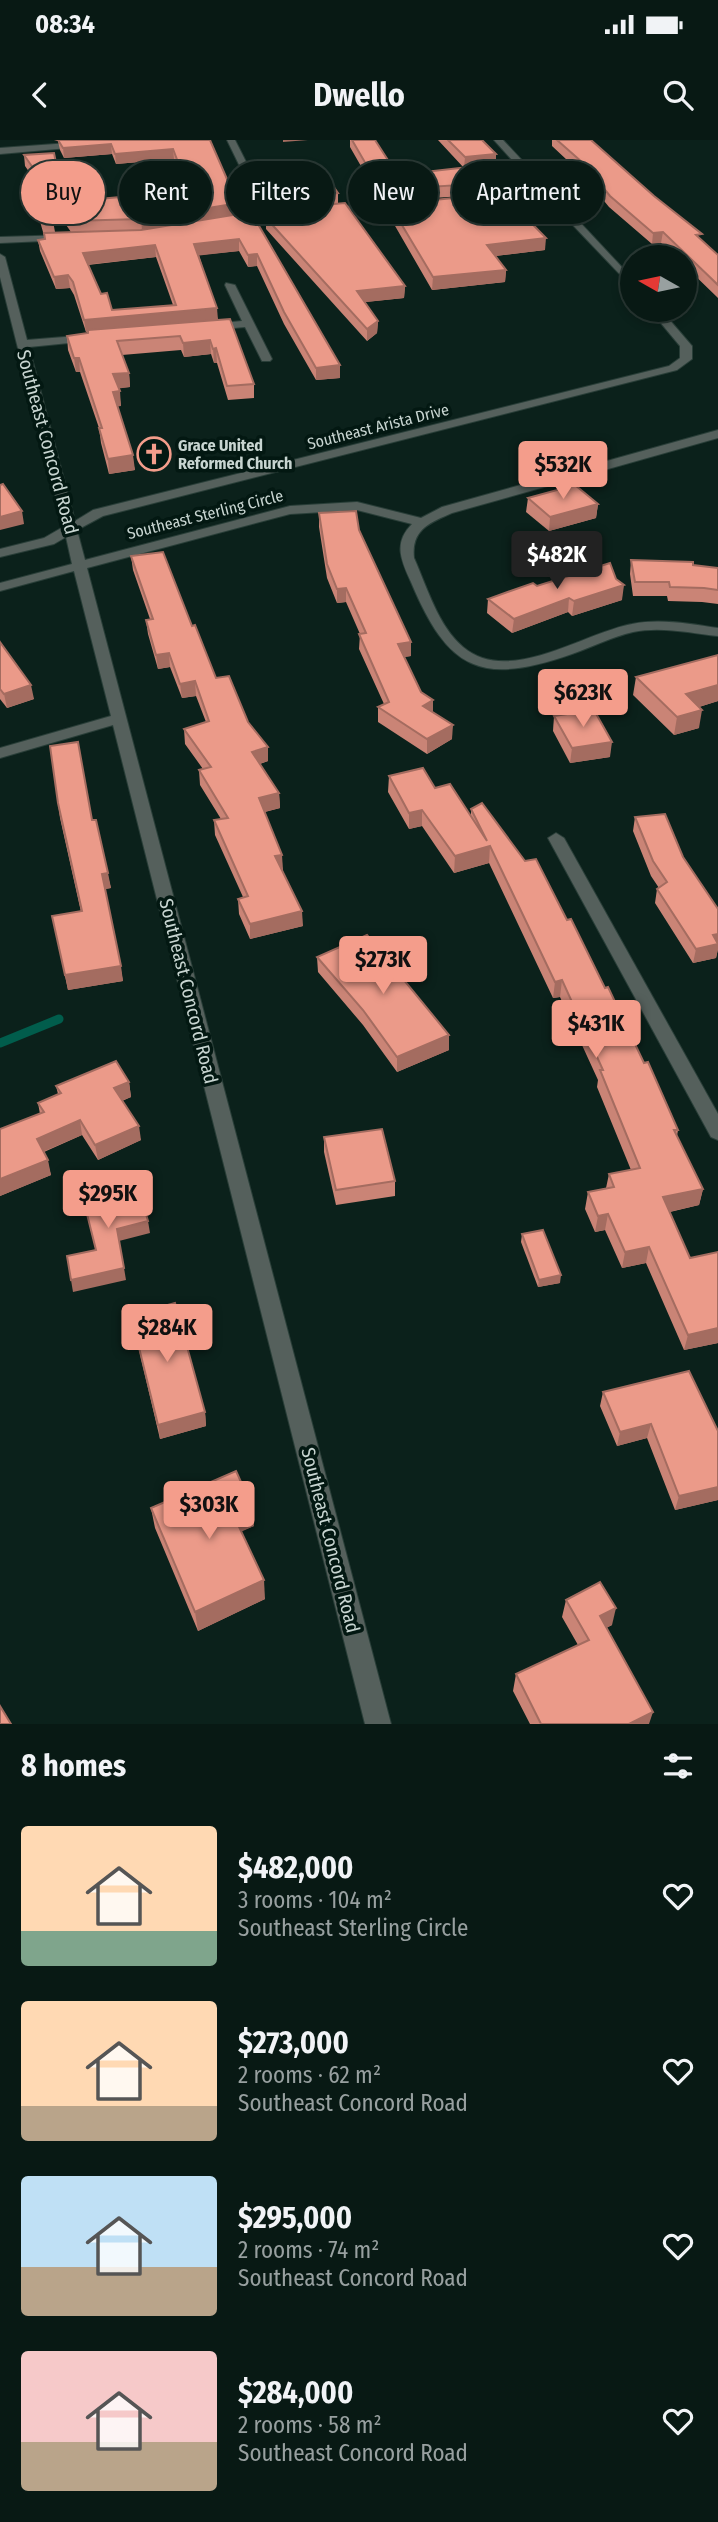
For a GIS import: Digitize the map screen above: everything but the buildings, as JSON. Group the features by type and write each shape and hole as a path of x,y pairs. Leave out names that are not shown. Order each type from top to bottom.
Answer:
{"street":[{"path":"231,140 241,161"},
{"path":"498,140 517,161"},
{"path":"0,151 90,143"},
{"path":"576,224 620,271"},
{"path":"0,240 79,237"},
{"name":"Southeast Concord Road","path":"0,257 3,282 23,344 81,565 378,1724"},
{"path":"230,285 266,359"},
{"name":"Southeast Arista Drive","path":"0,553 49,541 98,513 673,368 686,359 688,354 681,337 667,322"},
{"path":"195,328 248,324"},
{"path":"23,344 102,337"},
{"path":"718,435 447,510 422,522 407,536 404,544 407,558 443,632 459,652 479,662 505,665 539,661 635,628 718,632"},
{"name":"Southeast Sterling Circle","path":"81,565 290,510 357,506 422,522"},
{"path":"0,587 81,565"},
{"path":"0,753 120,718"},
{"path":"556,838 718,1132"}],"waterway":[{"path":"0,1043 59,1019"}],"place":[{"name":"Grace United Reformed Church","path":"154,454"}]}
